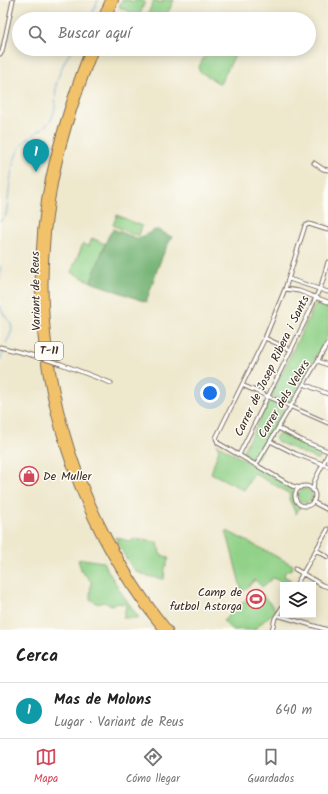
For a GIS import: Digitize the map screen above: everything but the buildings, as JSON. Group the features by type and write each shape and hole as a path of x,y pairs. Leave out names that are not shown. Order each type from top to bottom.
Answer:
{"highway":[{"path":"104,12 108,0"},
{"path":"110,12 115,0"},
{"name":"Variant de Reus","path":"86,56 77,80 59,138 47,194 42,232 39,292 45,363 60,435 83,498 95,525 122,573 143,605 163,630"},
{"name":"Variant de Reus","path":"92,56 79,89 64,138 51,201 45,262 46,325 50,363 56,395 75,463 100,523 126,570 142,595 169,630"},
{"path":"126,570 173,630"},
{"path":"143,605 145,612 158,630"}],"street":[{"path":"0,54 2,52 13,0"},
{"path":"314,163 323,169 328,170"},
{"path":"313,491 307,487 300,488 292,486 216,440 217,435 265,338 286,289 305,226 307,224 328,230"},
{"name":"Carrer de Josep Ribera i Sants","path":"239,455 316,298 328,262"},
{"path":"289,279 320,288 328,292"},
{"path":"286,289 299,291 328,302"},
{"path":"265,338 291,350"},
{"name":"Carrer dels Velers","path":"256,465 328,343"},
{"path":"0,347 61,364 111,383"},
{"path":"318,361 328,365"},
{"path":"304,384 328,394"},
{"path":"242,385 328,423"},
{"path":"278,428 328,453 316,476 307,487"},
{"path":"270,441 296,454 328,466"},
{"path":"300,488 296,492 295,498 300,505 307,506 313,502 315,496 313,491 316,476"},
{"path":"292,486 296,492"},
{"path":"313,502 328,510"},
{"path":"298,582 328,529"},
{"path":"316,550 328,557"},
{"path":"294,569 328,587"},
{"path":"272,630 275,618 280,610"},
{"path":"277,615 328,630"}],"green space":[{"path":"122,0 130,0 133,2 134,0 141,0 145,2 141,12 130,12 119,7"},
{"path":"154,0 162,3 163,0 174,0 168,12 149,12"},
{"path":"204,56 234,56 220,84 199,71 199,67"},
{"path":"117,215 142,226 139,235 132,234 113,225"},
{"path":"113,229 136,238 155,230 172,237 161,261 146,302 91,282 108,237"},
{"path":"92,238 105,244 91,282 71,272 83,244 89,246"},
{"path":"316,303 328,308 328,335 291,400 287,402 273,397 272,393"},
{"path":"269,401 283,406 284,410 257,458 253,460 244,454 243,451"},
{"path":"279,433 321,452 321,456 319,459 316,459 278,442 275,438"},
{"path":"217,444 293,489 294,500 300,507 296,514 289,499 290,494 254,473 244,490 211,473 219,449"},
{"path":"302,489 308,489 312,493 312,499 308,503 302,503 298,499 298,493"},
{"path":"227,531 293,565 292,569 285,572 284,576 291,580 290,582 282,582 273,578 262,587 255,580 242,592 226,533"},
{"path":"115,537 132,542 133,539 158,542 160,554 169,558 165,568 164,579 136,571"},
{"path":"83,559 103,562 120,591 139,618 123,618 126,607 125,604 115,603 112,605 103,602 98,604 90,599 91,581 82,572 78,560"},
{"name":"Camp de futbol Astorga","path":"257,589 276,610 254,630 232,630 223,621"}],"waterway":[{"path":"93,12 98,0"},
{"path":"0,221 6,215 12,169 18,151 22,144 47,125 52,118 54,114 57,80 68,56"},
{"path":"0,266 0,278"},
{"path":"0,306 2,312 12,325 12,330 6,343"},
{"path":"0,360 3,353"}],"place":[{"name":"Mas de Molons","path":"36,172"},
{"name":"De Muller","path":"29,476"},
{"name":"Camp de futbol Astorga","path":"256,599"}]}
